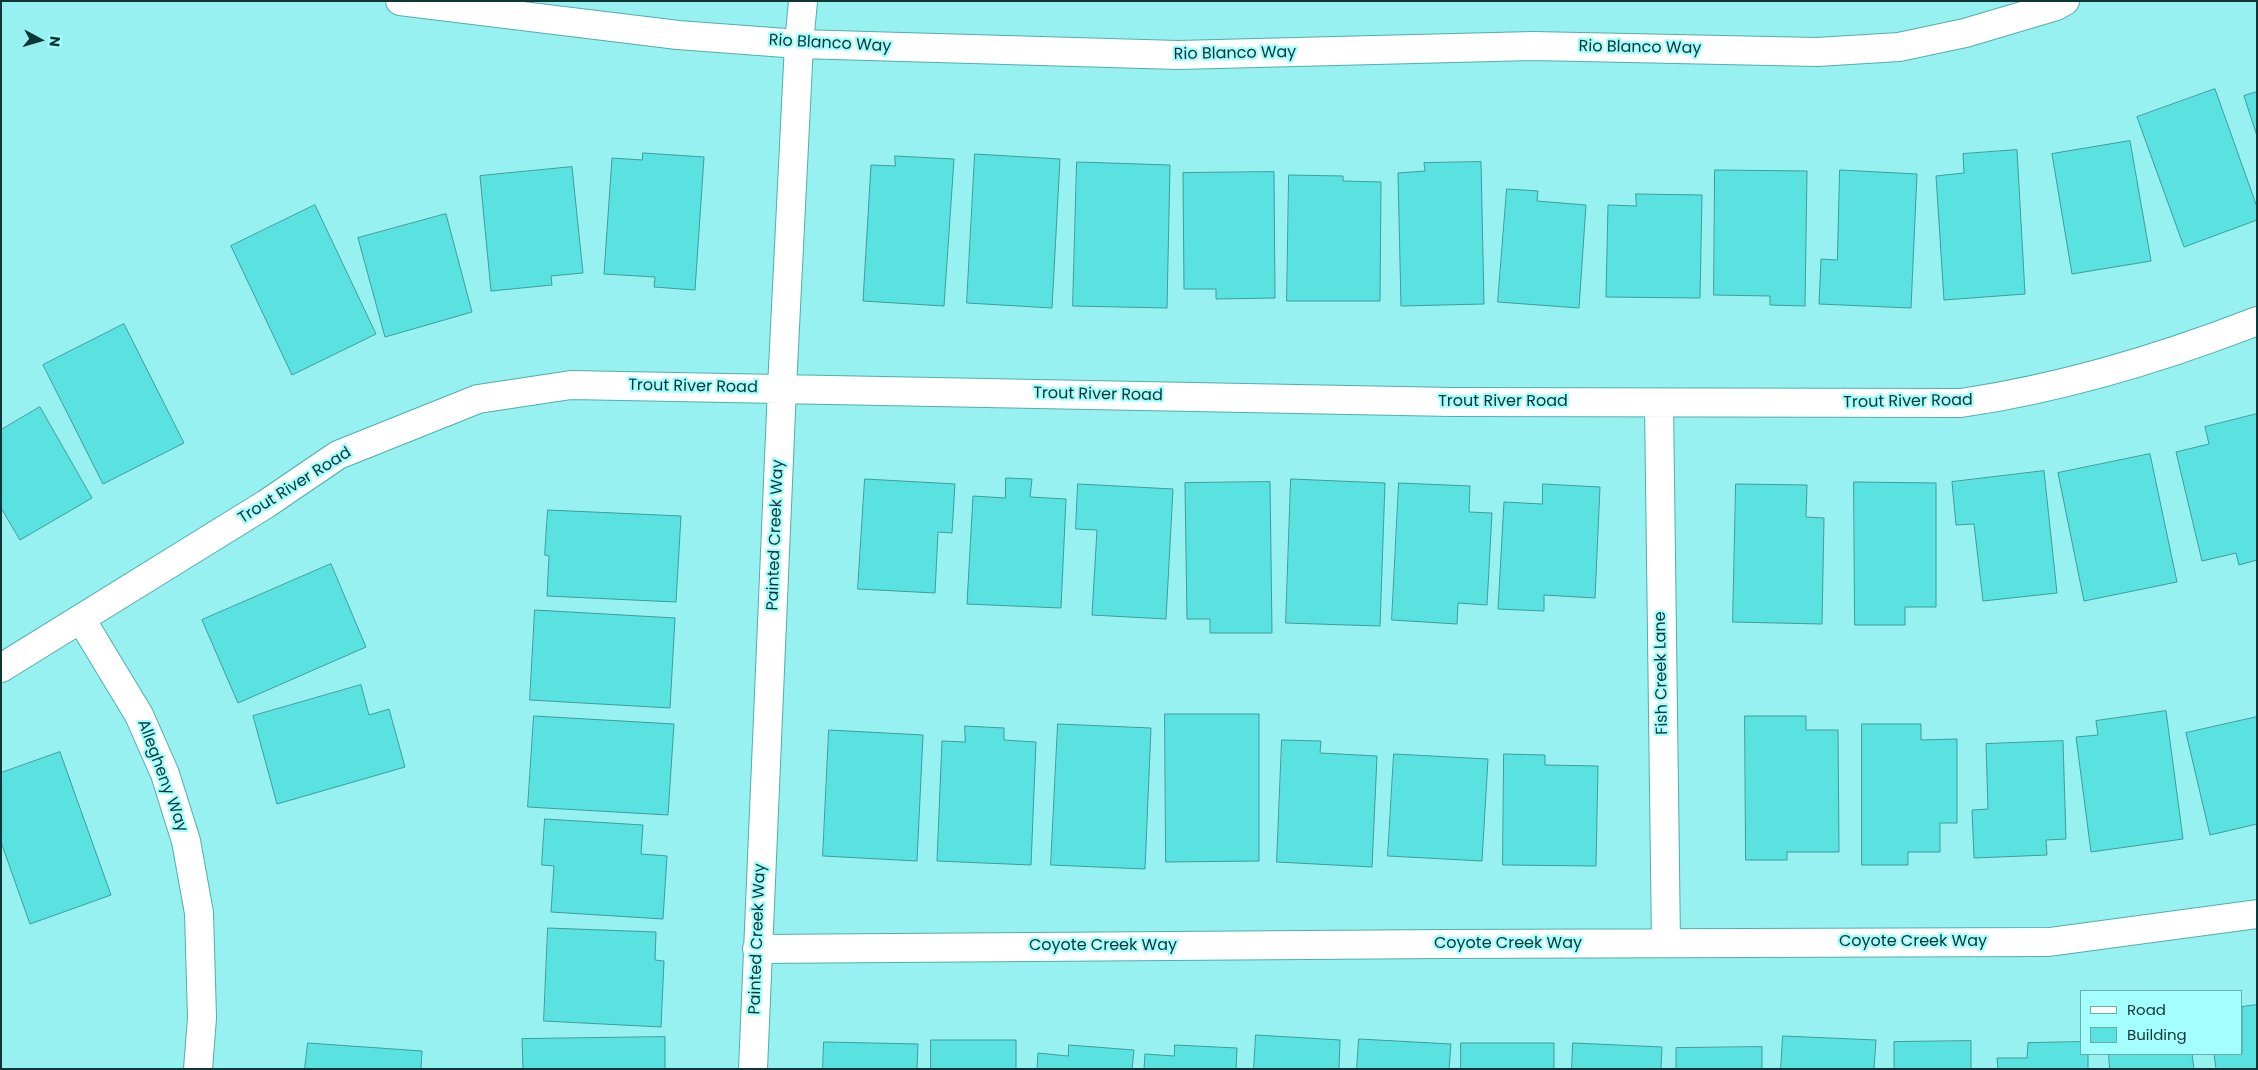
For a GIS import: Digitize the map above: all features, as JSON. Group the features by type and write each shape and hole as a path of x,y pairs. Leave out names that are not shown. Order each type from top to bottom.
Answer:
{"street":[{"name":"Rio Blanco Way","path":"400,1 678,35 799,44 1178,55 1533,46 1817,52 1899,47 1965,33 2056,6 2065,1"},
{"name":"Painted Creek Way","path":"753,1069 782,388 799,44 803,1"},
{"name":"Trout River Road","path":"1,668 266,504 338,455 478,399 571,385 1452,402 1961,403 2019,394 2112,369 2213,338 2257,321"},
{"name":"Fish Creek Lane","path":"1658,403 1666,943"},
{"name":"Allegheny Way","path":"81,619 139,715 165,774 186,841 200,913 202,1018 198,1069"},
{"name":"Coyote Creek Way","path":"757,949 2048,942 2257,914"}],"building":[{"path":"2215,89 2257,207 2257,220 2184,247 2137,117"},
{"path":"2257,92 2257,136 2244,96"},
{"path":"2130,141 2151,261 2072,274 2052,154"},
{"path":"2017,150 2025,294 1944,300 1936,176 1964,173 1963,154"},
{"path":"643,153 704,157 695,290 654,287 655,277 604,274 612,158 642,160"},
{"path":"975,154 1060,159 1052,308 967,303"},
{"path":"895,156 954,159 944,306 863,301 871,165 895,166"},
{"path":"1077,162 1170,165 1167,308 1073,306"},
{"path":"1481,162 1484,304 1401,306 1398,173 1425,171 1424,163"},
{"path":"572,167 583,273 551,276 552,285 491,291 480,176"},
{"path":"1715,170 1807,171 1805,306 1770,305 1770,296 1714,295"},
{"path":"1840,170 1917,174 1911,308 1819,304 1821,259 1837,260"},
{"path":"1274,172 1275,298 1216,299 1216,289 1184,289 1183,173"},
{"path":"1289,175 1343,176 1343,181 1381,182 1380,301 1287,301"},
{"path":"1507,189 1538,191 1537,201 1586,205 1579,308 1498,302"},
{"path":"1636,194 1702,195 1700,298 1606,297 1608,205 1636,206"},
{"path":"315,205 376,334 292,375 231,246"},
{"path":"446,214 472,312 385,337 358,238"},
{"path":"124,324 184,443 103,484 43,365"},
{"path":"40,407 92,498 20,540 1,508 1,430"},
{"path":"2257,414 2257,560 2239,565 2236,553 2202,561 2176,452 2209,444 2205,427"},
{"path":"2150,454 2177,582 2084,601 2058,473"},
{"path":"2044,471 2057,593 1983,601 1974,524 1956,525 1952,482"},
{"path":"1006,478 1032,479 1030,497 1066,499 1061,608 967,604 973,496 1005,498"},
{"path":"865,479 955,484 952,533 938,532 935,593 858,589"},
{"path":"1291,479 1385,483 1380,626 1286,623"},
{"path":"1270,482 1272,633 1210,633 1210,619 1187,619 1185,483"},
{"path":"1854,482 1936,483 1936,607 1905,607 1905,625 1855,625"},
{"path":"1399,483 1470,486 1469,512 1492,513 1487,605 1458,603 1457,624 1392,620"},
{"path":"1078,484 1173,489 1166,619 1092,615 1097,530 1076,529"},
{"path":"1543,484 1600,487 1595,598 1544,595 1544,611 1498,609 1504,502 1542,504"},
{"path":"1736,484 1807,485 1806,517 1824,518 1822,624 1733,622"},
{"path":"548,510 681,516 676,602 547,596 549,556 545,555"},
{"path":"331,564 366,647 238,703 202,620"},
{"path":"535,610 675,618 670,708 530,700"},
{"path":"361,685 369,715 389,709 405,767 277,804 253,716"},
{"path":"2166,711 2183,839 2091,852 2076,737 2098,735 2096,721"},
{"path":"1165,714 1259,714 1259,861 1166,862"},
{"path":"534,716 674,724 668,815 528,807"},
{"path":"1745,716 1806,716 1806,730 1838,730 1839,852 1787,852 1787,860 1746,860"},
{"path":"2257,717 2257,824 2210,835 2186,733"},
{"path":"1058,724 1151,728 1145,869 1051,865"},
{"path":"1862,724 1921,724 1921,740 1957,739 1957,823 1940,823 1940,852 1908,852 1908,865 1862,865"},
{"path":"965,726 1004,728 1004,740 1036,742 1031,865 937,861 942,741 965,742"},
{"path":"829,730 923,735 917,861 823,856"},
{"path":"1282,740 1321,741 1320,753 1377,756 1372,867 1277,862"},
{"path":"2063,741 2066,839 2046,840 2047,855 1974,858 1972,810 1988,809 1986,744"},
{"path":"60,752 111,895 30,924 1,842 1,773"},
{"path":"1394,754 1488,759 1482,861 1388,856"},
{"path":"1504,754 1545,755 1545,765 1598,766 1596,866 1503,865"},
{"path":"545,819 643,825 641,854 667,856 663,919 551,912 554,866 542,865"},
{"path":"548,928 656,932 655,960 664,961 661,1027 544,1021"},
{"path":"2257,1005 2257,1069 2216,1069 2214,1055 2243,1055 2243,1007"},
{"path":"1256,1035 1340,1040 1339,1069 1254,1069"},
{"path":"1783,1036 1876,1040 1874,1069 1781,1069"},
{"path":"665,1037 665,1069 523,1069 522,1039"},
{"path":"1359,1039 1451,1044 1449,1069 1357,1069"},
{"path":"931,1040 1016,1040 1016,1069 931,1069"},
{"path":"1971,1041 1971,1069 1894,1069 1894,1042"},
{"path":"824,1042 918,1044 917,1069 823,1069"},
{"path":"2080,1042 2080,1055 2088,1055 2088,1069 1998,1069 1997,1058 2027,1058 2028,1043"},
{"path":"308,1043 422,1051 421,1069 305,1069"},
{"path":"1461,1043 1554,1043 1554,1069 1461,1069"},
{"path":"1573,1043 1662,1047 1661,1069 1572,1069"},
{"path":"1069,1045 1134,1050 1132,1069 1037,1069 1038,1053 1068,1056"},
{"path":"1175,1045 1237,1048 1236,1069 1144,1069 1145,1054 1174,1056"},
{"path":"1762,1047 1762,1069 1676,1069 1676,1048"},
{"path":"2109,1055 2192,1055 2194,1069 2110,1069"}]}
